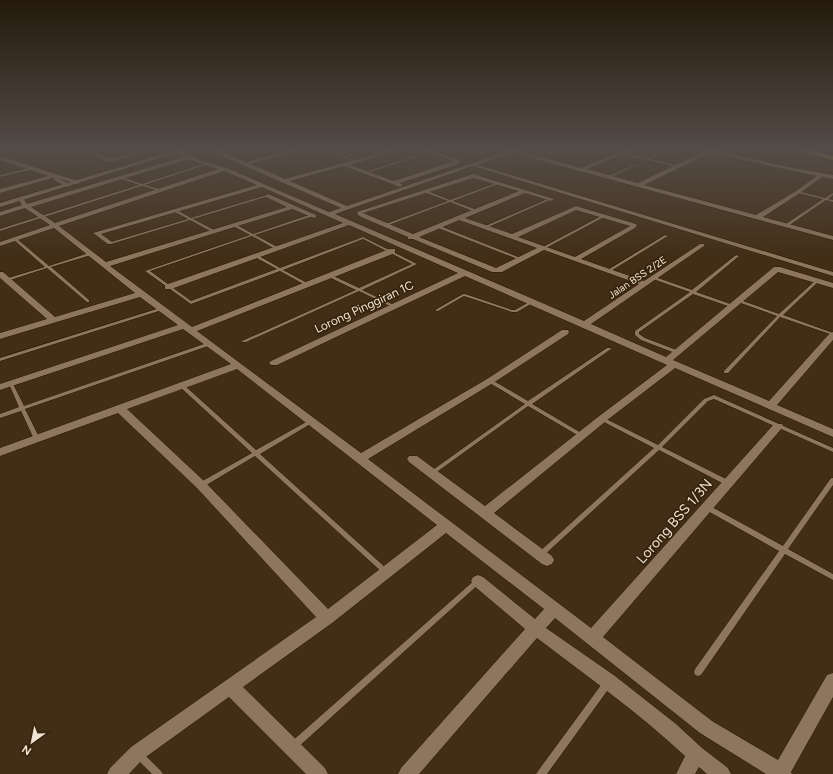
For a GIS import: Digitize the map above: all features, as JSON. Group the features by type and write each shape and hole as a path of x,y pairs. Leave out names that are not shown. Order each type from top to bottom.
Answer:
{"street":[{"path":"0,191 22,185"},
{"path":"0,201 55,185"},
{"path":"0,214 63,185"},
{"path":"0,205 24,202 89,185"},
{"path":"0,244 174,185"},
{"path":"110,243 96,233 263,185"},
{"path":"263,185 833,433"},
{"path":"293,185 346,208"},
{"path":"400,185 408,188"},
{"path":"329,214 416,185"},
{"path":"442,185 360,212 360,214 495,270 543,248"},
{"path":"504,185 551,199"},
{"path":"540,185 833,274"},
{"path":"637,185 830,237 833,231"},
{"path":"758,217 807,185"},
{"path":"396,243 525,191"},
{"path":"268,196 313,215"},
{"path":"24,202 141,294 238,365 445,526 554,608 706,727 782,773 833,681"},
{"path":"105,265 292,207"},
{"path":"512,237 576,208 634,225 633,227 576,259"},
{"path":"459,218 644,284"},
{"path":"168,287 349,223"},
{"name":"Jalan BSS 2/2E","path":"584,325 702,246"},
{"path":"0,387 187,329 308,285 392,251"},
{"path":"484,514 670,362 677,352 787,260"},
{"path":"778,269 833,286"},
{"name":"Lorong Pinggiran 1C","path":"274,363 465,273"},
{"path":"3,277 54,321"},
{"path":"0,336 141,294"},
{"path":"360,459 490,381 565,332"},
{"path":"770,406 832,338"},
{"path":"0,452 238,365"},
{"path":"120,409 201,485 327,618"},
{"name":"Lorong BSS 1/3N","path":"592,638 708,508 778,426"},
{"path":"413,459 543,557"},
{"path":"116,774 137,753 327,618 445,526"},
{"path":"478,581 536,629 609,682 670,730 696,754 722,774"},
{"path":"407,774 554,608"},
{"path":"231,687 319,774"},
{"path":"686,774 696,754"}],"lane":[{"path":"0,230 138,185"},
{"path":"144,185 158,190"},
{"path":"384,225 497,185"},
{"path":"424,191 476,211"},
{"path":"798,192 833,201"},
{"path":"787,225 833,194"},
{"path":"110,243 268,196"},
{"path":"485,227 551,199"},
{"path":"174,210 213,232"},
{"path":"244,341 416,264 363,238 193,303 189,303 147,271 313,215"},
{"path":"543,248 604,216"},
{"path":"234,225 278,249"},
{"path":"439,226 521,259"},
{"path":"608,271 666,236"},
{"path":"15,239 88,301"},
{"path":"3,277 48,267 90,254"},
{"path":"256,256 308,285"},
{"path":"677,352 643,339 637,334 637,332 693,292 738,256"},
{"path":"330,276 393,306"},
{"path":"654,278 732,306"},
{"path":"726,372 780,315 817,281"},
{"path":"437,310 464,295 512,311 516,311 532,302"},
{"path":"739,301 780,315 832,338"},
{"path":"0,360 161,309"},
{"path":"0,416 209,344"},
{"path":"432,473 529,403 609,349"},
{"path":"490,381 581,435"},
{"path":"11,384 24,408 37,439"},
{"path":"182,386 386,572"},
{"path":"543,557 658,448 706,400 714,397 833,450"},
{"path":"602,418 728,484"},
{"path":"201,485 310,422"},
{"path":"698,672 833,480"},
{"path":"708,508 833,577"},
{"path":"291,748 478,581"},
{"path":"541,774 609,682"},
{"path":"137,753 158,774"}]}
